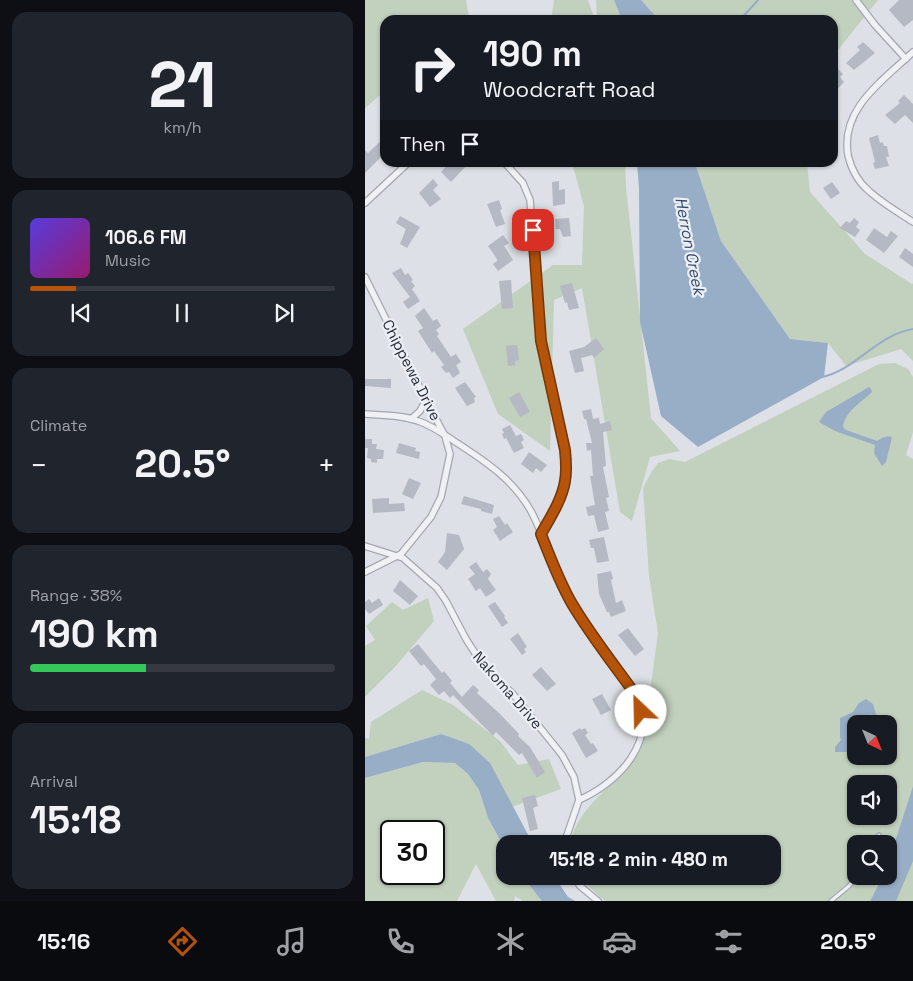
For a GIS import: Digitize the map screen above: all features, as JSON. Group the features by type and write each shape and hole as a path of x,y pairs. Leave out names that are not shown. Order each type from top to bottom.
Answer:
{"street":[{"path":"856,0 871,20 906,58"},
{"path":"913,52 860,104 850,126 847,141 851,165 863,185 874,196 913,222"},
{"path":"365,203 404,167"},
{"path":"509,167 523,183 530,200 541,341 565,450 565,483 554,511 541,534"},
{"name":"Chippewa Drive","path":"365,277 445,436"},
{"path":"411,419 420,411 426,400"},
{"path":"365,414 411,419 427,424 489,464 509,482 525,502 533,516 570,601 639,701 642,730 635,753 608,783 594,793 579,800 567,835"},
{"path":"365,572 398,556 409,546 440,502 450,459 450,448 445,436"},
{"name":"Nakoma Drive","path":"365,546 398,556 407,561 437,588 446,601 465,639 484,667 513,694 552,740 572,770 579,800"},
{"path":"579,885 599,901"}],"lane":[{"path":"831,901 850,885"}],"green space":[{"path":"365,0 466,0 469,15 380,15 380,95 365,108"},
{"path":"554,0 588,0 593,15 552,15"},
{"path":"596,0 614,0 620,15 597,15"},
{"path":"641,0 878,0 838,50 838,15 654,15"},
{"path":"573,167 625,167 651,418 680,451 650,457 632,521 620,512 582,288 554,300 550,451 498,414 463,329 553,265 582,265 584,206"},
{"path":"696,167 807,167 810,192 865,254 913,283 913,361 901,349 846,366 828,343 790,339 721,241"},
{"path":"895,363 908,369 913,377 913,432 906,455 913,459 913,786 897,835 847,835 847,885 878,885 870,901 605,901 587,885 781,885 781,835 573,835 583,815 592,803 625,769 643,744 658,633 649,576 643,488 658,463 670,459 685,462 879,364"},
{"path":"428,598 434,621 395,667 365,697 365,646 375,640 366,626 392,602 403,610"},
{"path":"422,690 453,705 500,741 518,765 549,759 561,789 512,807 489,763 441,734 365,757 365,738 369,739 371,722"},
{"path":"423,762 455,763 468,774 479,790 488,818 497,835 496,885 529,885 542,901 523,901 515,896 514,901 496,901 476,864 457,901 365,901 365,778"},
{"path":"913,846 913,901 895,901"}],"water":[{"path":"614,0 641,0 654,15 620,15"},
{"path":"637,167 696,167 721,241 790,339 828,343 824,377 698,447 661,416 640,322"},
{"path":"869,387 872,392 850,412 844,421 843,427 846,430 877,441 886,437 892,437 886,462 882,466 874,453 875,445 835,431 819,422 826,412"},
{"path":"866,699 873,704 876,715 847,715 847,752 835,752 835,747 841,740 840,718 853,712 859,703"},
{"path":"441,734 469,744 490,763 528,835 497,835 488,818 479,790 468,774 455,763 423,762 365,778 365,757"},
{"path":"913,786 913,861 896,901 870,901 878,885 897,885 897,835"},
{"path":"529,885 560,885 568,897 575,901 542,901"}],"building":[{"path":"899,0 913,0 913,20 904,27 889,10"},
{"path":"863,42 875,53 854,70 846,63 860,50 857,47"},
{"path":"838,69 843,74 840,77 844,82 838,89"},
{"path":"904,95 913,104 913,123 905,115 895,124 885,115 900,103 898,101"},
{"path":"878,135 880,143 883,142 884,146 887,146 889,157 886,157 889,166 875,169 869,138"},
{"path":"380,142 380,158 365,173 365,150 368,153"},
{"path":"446,167 465,167 451,182 441,172"},
{"path":"433,179 438,185 433,190 441,199 430,207 419,193"},
{"path":"559,181 559,190 565,189 565,204 553,206 552,182"},
{"path":"832,182 840,193 831,199 823,188"},
{"path":"499,200 505,224 496,227 487,204"},
{"path":"400,216 420,227 407,248 400,244 406,229 396,223"},
{"path":"569,218 571,236 563,237 560,229 556,229 555,219"},
{"path":"854,218 859,222 856,227 860,230 855,237 840,228 846,221 850,223"},
{"path":"874,228 887,237 891,231 898,236 884,253 866,240"},
{"path":"503,235 509,243 504,246 513,260 498,271 493,264 497,259 488,246"},
{"path":"905,248 913,254 913,267 899,257"},
{"path":"401,268 405,275 408,273 413,280 411,281 415,286 412,289 420,301 408,309 403,302 410,297 392,273"},
{"path":"511,280 513,308 502,309 499,281"},
{"path":"572,283 579,308 569,310 560,286"},
{"path":"424,308 433,321 437,319 441,326 436,330 439,334 437,336 451,357 456,354 461,362 456,365 460,373 453,378 449,372 446,373 441,367 444,365 434,351 432,353 418,331 423,328 415,316"},
{"path":"596,338 604,349 594,358 592,355 581,358 584,371 575,373 569,351 584,347"},
{"path":"517,345 519,360 515,361 515,365 508,366 506,346"},
{"path":"365,379 391,379 391,388 365,386"},
{"path":"465,382 476,397 474,398 475,402 467,406 455,388"},
{"path":"519,392 530,412 520,417 509,398"},
{"path":"591,409 593,419 599,418 600,424 610,421 612,430 603,432 606,466 603,467 609,497 606,498 609,511 605,512 609,529 598,532 594,515 588,516 586,507 595,505 590,476 593,476 591,450 587,451 586,443 592,443 582,411"},
{"path":"510,425 516,436 521,434 524,440 521,442 524,448 514,453 502,434 504,433 502,429"},
{"path":"365,439 372,439 372,444 377,444 376,449 384,450 383,459 377,459 377,463 371,462 371,459 367,458 368,448 365,448"},
{"path":"399,443 416,448 415,451 420,452 419,459 396,453"},
{"path":"529,452 547,465 541,472 536,468 533,473 521,464"},
{"path":"409,478 421,483 413,499 402,494"},
{"path":"464,496 494,505 492,514 461,504"},
{"path":"389,498 389,504 404,503 405,511 373,513 372,499"},
{"path":"499,516 513,532 500,541 493,530 497,527 493,519"},
{"path":"447,533 459,535 464,549 447,570 438,562 445,552"},
{"path":"604,537 609,561 597,563 594,548 591,548 589,540"},
{"path":"476,562 483,572 487,569 491,574 488,579 496,590 486,597 480,588 476,591 468,579 475,574 469,567"},
{"path":"611,571 616,603 622,600 626,611 611,617 599,594 597,574"},
{"path":"400,580 418,596 410,605 393,591"},
{"path":"379,598 383,605 369,614 365,609 365,602 369,599 372,603"},
{"path":"495,602 508,623 502,627 488,606"},
{"path":"628,628 644,649 635,656 618,635"},
{"path":"518,633 527,647 524,649 526,652 522,655 510,639"},
{"path":"418,644 442,673 444,671 452,681 450,683 462,697 473,685 479,690 477,693 499,713 530,747 545,772 537,778 522,753 519,755 496,732 493,736 453,695 450,698 444,691 439,695 430,685 436,679 424,664 421,666 409,651"},
{"path":"541,667 556,684 547,691 532,675"},
{"path":"602,694 611,710 601,715 592,699"},
{"path":"580,728 581,730 585,728 588,733 585,735 598,751 586,758 572,733"},
{"path":"535,795 538,806 533,808 538,829 530,831 522,798"}],"waterway":[{"name":"Herron Creek","path":"744,15 758,0"},
{"name":"Herron Creek","path":"822,377 845,367 888,338 900,332 913,329"}],"route":[{"path":"533,230 541,341 566,462 565,483 554,511 541,534 570,601 633,691 639,701 641,711"}]}
